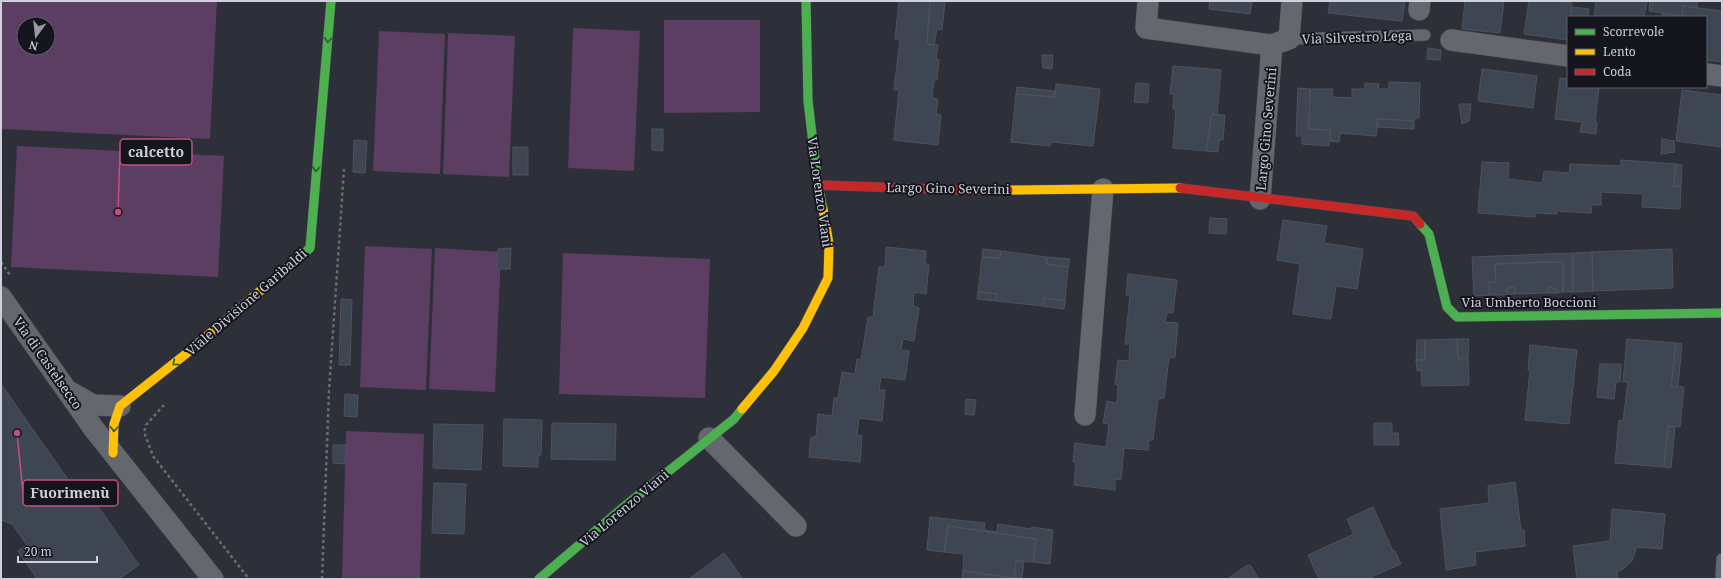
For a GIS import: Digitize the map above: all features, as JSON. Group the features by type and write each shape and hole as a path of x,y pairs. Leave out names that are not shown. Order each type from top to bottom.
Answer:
{"street":[{"name":"Viale Divisione Garibaldi","path":"120,406 187,353 310,248 331,1"},
{"name":"Via Lorenzo Viani","path":"539,579 631,501 734,419 774,371 803,328 828,278 829,244 818,185 808,101 806,1"},
{"path":"1148,1 1146,28 1281,42"},
{"name":"Largo Gino Severini","path":"818,185 960,190 1176,188 1260,199 1281,42 1292,1"},
{"path":"1451,40 1567,56"},
{"path":"1707,74 1722,76"},
{"path":"1085,416 1103,189"},
{"name":"Via Umberto Boccioni","path":"1260,199 1413,216 1429,234 1448,307 1458,316 1722,314"},
{"name":"Via di Castelsecco","path":"1,297 94,429 113,453"},
{"path":"66,389 93,405 120,406 114,424 113,453 212,579"},
{"path":"709,438 796,526"}],"lane":[{"name":"Via Silvestro Lega","path":"1281,42 1425,35"},
{"path":"1721,579 1722,559"}],"path":[{"path":"322,579 329,391 344,168"},
{"path":"1,262 14,281"},
{"path":"168,401 146,425 144,432 146,442 153,456 249,579"}],"shaded area":[{"path":"1,1 217,1 210,139 1,129"},
{"path":"664,20 760,20 760,112 664,113"},
{"path":"573,28 640,31 634,171 568,168"},
{"path":"379,31 445,34 440,174 373,171"},
{"path":"448,33 515,36 509,177 443,174"},
{"path":"17,146 224,156 218,277 11,267"},
{"path":"365,246 432,249 426,390 360,387"},
{"path":"435,248 501,252 495,392 429,389"},
{"path":"563,253 710,259 705,398 559,394"},
{"path":"346,431 424,434 420,579 342,579"}],"building":[{"path":"899,1 930,1 927,44 938,45 936,59 939,60 937,80 934,80 932,98 938,99 936,114 941,115 938,145 894,140 899,90 894,90 900,39 895,39"},
{"path":"930,1 945,1 942,30 937,29 934,45 927,44"},
{"path":"1210,1 1252,1 1250,14 1209,9"},
{"path":"1330,1 1405,1 1402,21 1328,13"},
{"path":"1465,1 1504,1 1500,33 1462,29"},
{"path":"1529,1 1556,1 1572,3 1571,16 1567,16 1567,40 1524,34"},
{"path":"1596,1 1647,1 1644,16 1594,16"},
{"path":"1650,1 1697,1 1697,8 1683,6 1682,16 1649,11"},
{"path":"1683,6 1722,11 1722,62 1707,60 1707,16 1682,16"},
{"path":"1572,7 1589,9 1588,16 1571,16"},
{"path":"1662,13 1682,16 1662,16"},
{"path":"1428,48 1441,50 1440,60 1427,59"},
{"path":"1042,55 1053,55 1052,69 1043,68"},
{"path":"1173,66 1221,70 1217,115 1212,114 1206,151 1173,148 1176,109 1173,109 1174,94 1170,94"},
{"path":"1482,69 1537,76 1533,108 1478,101"},
{"path":"1560,78 1567,79 1567,88 1599,88 1595,122 1597,122 1596,134 1580,132 1582,122 1555,119"},
{"path":"1389,82 1420,83 1419,118 1414,118 1414,121 1378,119 1376,136 1340,133 1339,142 1330,141 1330,130 1309,129 1310,89 1333,89 1332,97 1352,98 1352,89 1365,89 1365,83 1379,84 1378,89 1389,89"},
{"path":"1136,83 1149,84 1148,103 1134,102"},
{"path":"1056,84 1100,89 1093,146 1051,142 1050,146 1011,142 1016,94 1055,97"},
{"path":"1017,87 1055,91 1055,97 1016,94"},
{"path":"1298,88 1310,89 1309,129 1330,130 1329,146 1302,144 1302,136 1296,136"},
{"path":"1682,90 1722,95 1722,147 1676,141"},
{"path":"1459,104 1471,104 1469,121 1462,124"},
{"path":"1212,114 1225,115 1223,140 1219,140 1218,152 1206,151"},
{"path":"1378,119 1414,121 1414,129 1376,127"},
{"path":"652,129 663,129 663,151 652,150"},
{"path":"1662,139 1674,141 1675,152 1661,154"},
{"path":"354,140 367,141 365,173 353,172"},
{"path":"513,147 528,147 528,175 513,175"},
{"path":"1621,160 1676,164 1674,186 1681,186 1680,209 1642,207 1643,194 1601,192 1601,205 1592,205 1591,213 1557,211 1557,214 1535,213 1535,217 1478,213 1482,162 1509,163 1508,179 1542,183 1544,171 1569,173 1570,164 1621,166"},
{"path":"1676,164 1682,165 1681,186 1674,186"},
{"path":"1210,218 1227,219 1226,234 1209,233"},
{"path":"1283,220 1327,226 1324,243 1363,249 1357,289 1336,286 1331,319 1293,314 1300,264 1277,260"},
{"path":"886,247 926,251 925,264 929,264 926,294 914,292 913,306 919,308 914,341 903,339 901,350 909,351 905,380 881,377 879,390 885,390 882,421 859,418 857,435 862,436 860,462 809,457 811,437 816,437 818,414 832,416 834,398 838,398 842,372 855,374 857,359 861,360 868,317 873,317 879,267 885,267"},
{"path":"511,248 510,269 497,269 498,249"},
{"path":"983,249 1001,251 1000,258 982,257"},
{"path":"1672,249 1673,288 1593,291 1592,252"},
{"path":"1001,251 1047,257 1047,264 1068,267 1065,301 1044,298 1043,306 996,301 997,294 978,292 982,257 1000,258"},
{"path":"1592,252 1593,291 1573,292 1573,253"},
{"path":"1573,253 1573,292 1563,292 1563,262 1542,262 1495,264 1496,282 1488,282 1490,295 1474,296 1472,257"},
{"path":"1047,257 1070,259 1068,267 1047,264"},
{"path":"1563,262 1563,292 1557,293 1556,289 1550,287 1547,290 1547,293 1515,294 1515,288 1511,287 1507,289 1507,295 1490,295 1488,282 1496,282 1495,264"},
{"path":"1128,274 1177,280 1173,313 1167,313 1165,322 1178,323 1175,357 1169,358 1164,398 1158,399 1153,440 1149,440 1148,450 1124,448 1121,479 1115,480 1115,490 1074,485 1076,462 1073,462 1075,443 1106,447 1109,424 1103,423 1107,401 1117,403 1118,385 1115,384 1118,360 1129,361 1130,344 1125,344 1130,295 1126,295"},
{"path":"1511,287 1515,288 1515,294 1507,295 1507,289"},
{"path":"1550,287 1556,289 1557,293 1547,293 1547,290"},
{"path":"978,292 997,294 996,301 977,299"},
{"path":"1044,298 1065,301 1064,309 1043,306"},
{"path":"341,299 352,300 350,365 339,365"},
{"path":"1457,339 1469,339 1468,358 1458,359"},
{"path":"1457,339 1458,359 1468,358 1469,385 1422,386 1421,370 1417,371 1416,360 1425,360 1425,340"},
{"path":"1627,339 1676,343 1671,387 1684,387 1680,427 1668,426 1664,467 1615,463 1619,420 1623,421 1628,382 1623,382"},
{"path":"1417,340 1425,340 1425,360 1416,360"},
{"path":"1676,343 1682,344 1678,386 1671,387"},
{"path":"1530,345 1577,350 1569,424 1525,420 1530,370 1528,370"},
{"path":"1600,364 1621,364 1620,382 1616,382 1614,399 1597,397"},
{"path":"1,384 83,501 90,495 139,565 119,579 37,579 18,551 27,545 12,524 1,520"},
{"path":"345,394 358,395 357,417 344,416"},
{"path":"966,399 976,400 974,415 965,414"},
{"path":"504,419 542,420 541,455 538,455 538,467 503,466"},
{"path":"552,423 616,424 615,460 551,459"},
{"path":"1374,423 1392,423 1392,433 1398,433 1399,445 1374,445"},
{"path":"434,424 483,425 481,470 433,468"},
{"path":"1668,426 1675,427 1671,468 1664,467"},
{"path":"333,445 346,445 345,464 333,463"},
{"path":"1515,482 1521,530 1524,530 1525,546 1475,552 1476,565 1446,570 1440,509 1489,503 1488,486"},
{"path":"434,483 466,484 464,534 432,533"},
{"path":"1373,507 1393,551 1395,551 1401,564 1367,579 1319,579 1308,555 1354,534 1347,519"},
{"path":"1612,509 1665,514 1662,549 1637,547 1632,561 1623,569 1617,571 1618,579 1577,579 1573,546 1610,541"},
{"path":"930,517 985,523 984,530 997,532 998,524 1032,529 1032,527 1053,530 1050,564 1033,562 1036,539 948,526 944,552 927,550"},
{"path":"948,526 1036,539 1033,562 1016,561 1014,578 963,571 964,554 944,552"},
{"path":"724,553 743,579 689,579"},
{"path":"1016,561 1024,561 1022,578 1014,578"},
{"path":"1250,565 1259,579 1227,579 1246,566"},
{"path":"963,571 1014,578 1014,579 962,579"}],"traffic: fast":[{"path":"299,258 310,248 331,1"},
{"path":"806,1 808,101 818,185 823,209"},
{"path":"1420,224 1429,234 1447,307 1457,317 1722,313"},
{"path":"539,579 625,506 734,419 742,409"}],"traffic: slow":[{"path":"1008,190 1180,188"},
{"path":"742,409 774,371 803,328 828,278 829,244 823,209"},
{"path":"113,453 114,424 120,406 187,353 299,258"}],"traffic: jam":[{"path":"818,185 961,190 1008,190"},
{"path":"1180,188 1413,216 1420,224"}],"place":[{"name":"calcetto","path":"118,212"},
{"name":"Fuorimenù","path":"17,433"}]}
